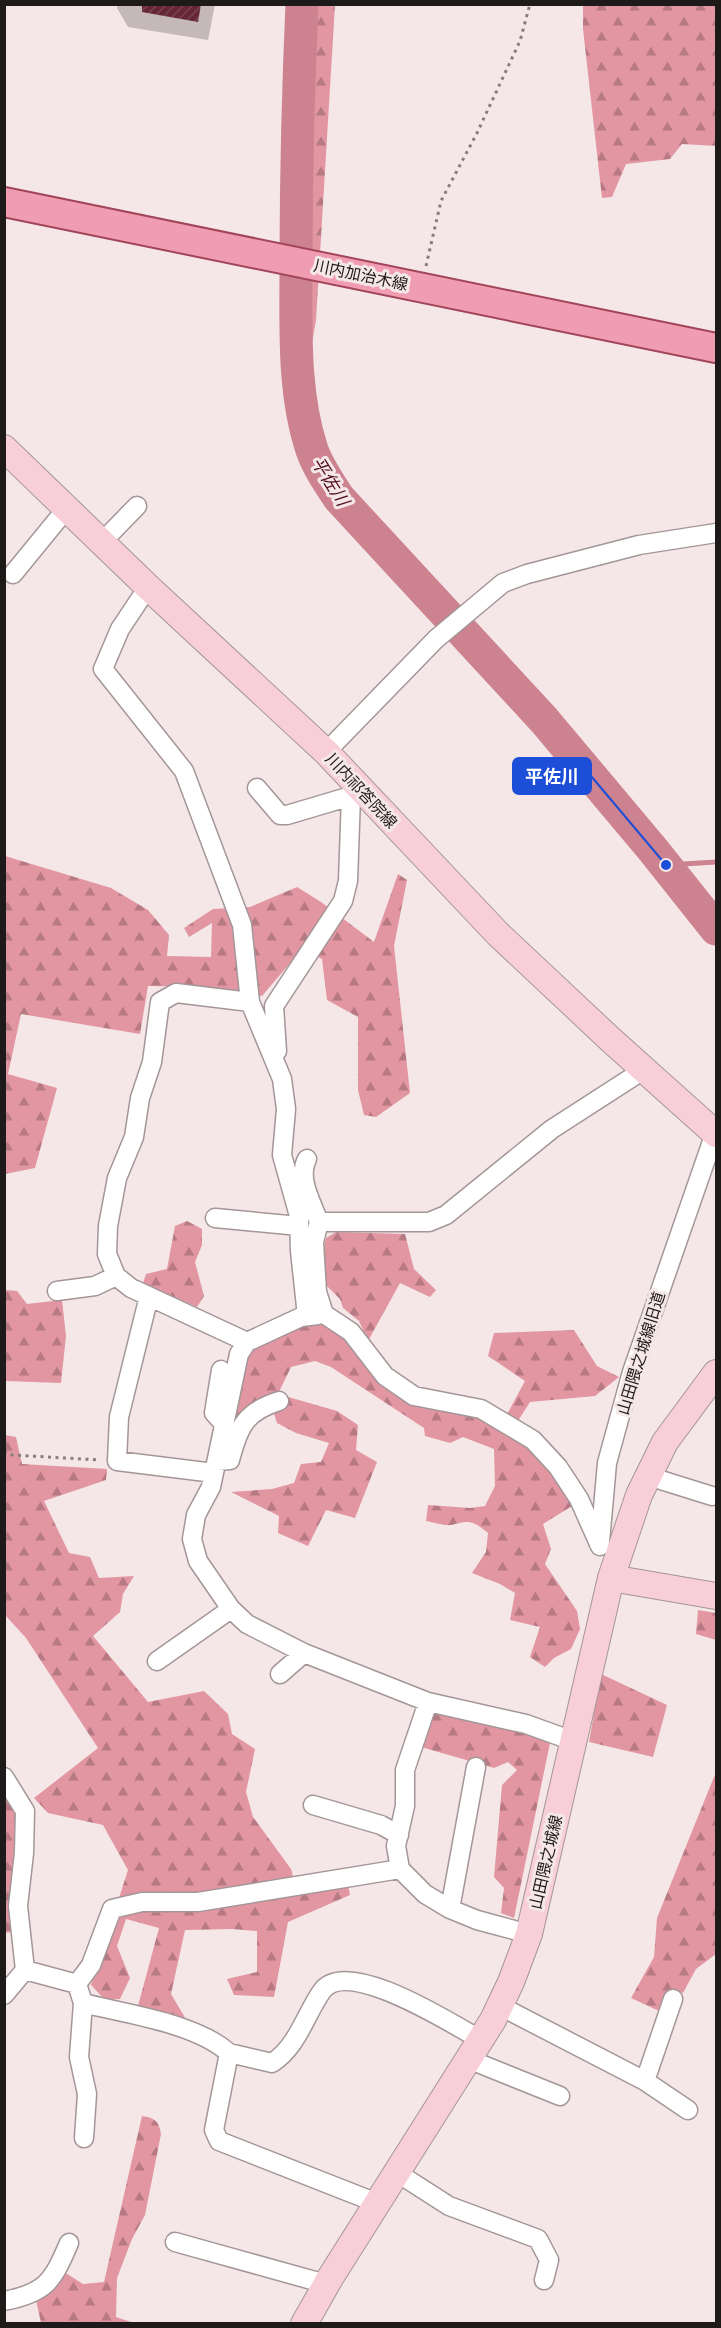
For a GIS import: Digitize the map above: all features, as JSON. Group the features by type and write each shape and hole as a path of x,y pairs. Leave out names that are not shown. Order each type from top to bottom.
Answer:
{"main road":[{"name":"川内加治木線","path":"4,202 717,348"},
{"name":"川内祁答院線","path":"4,448 148,587 326,752 354,791 498,934 611,1040 716,1133"},
{"name":"山田隈之城線","path":"304,2324 326,2284 474,2049 500,2006 511,1982 529,1934 611,1578 639,1495 665,1442 717,1373"},
{"path":"611,1578 717,1596"}],"street":[{"path":"102,542 137,506"},
{"path":"13,574 68,508"},
{"path":"326,752 436,639 503,584 527,574 639,545 717,533"},
{"path":"148,587 120,629 103,669 184,771 242,925 250,1002 282,1079"},
{"path":"257,788 280,815 287,815 354,791 348,881 343,901 274,1006 274,1034 286,1109 282,1155 298,1216 300,1251 316,1315"},
{"path":"247,1342 131,1288 116,1276 107,1254 108,1226 117,1178 134,1137 140,1098 152,1062 160,1002 176,993 250,1002"},
{"path":"319,1222 429,1222 447,1215 552,1129 645,1069"},
{"name":"山田隈之城線旧道","path":"611,1578 600,1546 608,1463 629,1384 677,1238 716,1133"},
{"path":"307,1160 302,1168 303,1178 319,1222 314,1242 316,1315"},
{"path":"215,1218 299,1226"},
{"path":"57,1291 95,1286 116,1276"},
{"path":"149,1296 119,1417 117,1461 215,1467 230,1460 237,1434 246,1418 261,1407 279,1401"},
{"path":"573,1741 526,1724 428,1702 304,1653 247,1624 231,1609 198,1561 192,1539 196,1515 211,1487 239,1354 247,1342 301,1317 316,1315 351,1332 385,1376 414,1396 481,1409 533,1440 558,1467 579,1499 600,1546"},
{"path":"221,1370 214,1413 224,1424"},
{"path":"648,1476 712,1496"},
{"path":"157,1661 231,1609"},
{"path":"280,1674 304,1653"},
{"path":"428,1702 405,1770 405,1806 396,1846 400,1869 425,1894 450,1909 477,1920 529,1934"},
{"path":"450,1909 476,1767"},
{"path":"4,1777 26,1811 18,1906 25,1970 4,1995"},
{"path":"313,1805 381,1825 399,1835"},
{"path":"77,1984 91,1965 112,1909 142,1902 198,1902 400,1869"},
{"path":"25,1970 77,1984"},
{"path":"83,2003 178,2027 216,2041 229,2053 272,2063 281,2058 295,2040 323,1989 336,1981 353,1980 402,1997 474,2049 560,2096"},
{"path":"77,1984 83,2003 79,2057 87,2094 84,2138"},
{"path":"645,2081 673,1999"},
{"path":"500,2006 645,2081 688,2110"},
{"path":"229,2053 214,2130 219,2141 377,2203"},
{"path":"396,2172 449,2206 538,2239 549,2260 544,2280"},
{"path":"175,2241 326,2284"},
{"path":"4,2301 25,2297 42,2287 56,2274 69,2243"}],"path":[{"path":"421,287 441,201 477,133 520,41 530,4"},
{"path":"4,1451 12,1455 117,1461"}],"green space":[{"path":"311,5 335,5 316,320 312,343 305,135"},
{"path":"583,5 716,5 716,146 682,144 670,159 626,164 612,197 602,198 583,29"},
{"path":"5,856 111,888 148,910 169,935 167,956 211,957 212,923 189,937 184,928 213,909 250,907 297,887 374,942 398,874 407,880 394,946 410,1093 376,1117 364,1115 358,1090 358,1017 327,1000 322,959 302,949 262,996 209,987 148,986 140,1034 21,1014 8,1074 57,1088 35,1168 5,1174"},
{"path":"187,1221 202,1229 202,1245 195,1262 204,1296 197,1307 143,1283 146,1274 167,1269 175,1226"},
{"path":"336,1232 405,1234 414,1269 436,1290 430,1297 400,1283 368,1341 359,1321 343,1308 340,1299 326,1285 322,1257 326,1238"},
{"path":"5,1290 17,1291 27,1304 62,1300 66,1336 61,1383 5,1381"},
{"path":"324,1319 351,1337 383,1380 470,1413 524,1439 560,1478 572,1506 543,1524 551,1549 545,1564 577,1611 580,1629 571,1649 554,1658 545,1667 530,1657 540,1627 510,1620 515,1593 500,1584 472,1573 486,1552 488,1533 471,1522 448,1525 426,1521 428,1505 470,1508 485,1506 495,1486 494,1449 463,1437 450,1443 425,1436 424,1428 331,1367 315,1361 291,1367 278,1394 337,1411 358,1425 356,1450 377,1462 355,1518 326,1510 308,1546 278,1533 279,1516 231,1492 272,1489 294,1483 301,1464 321,1462 329,1443 296,1433 277,1423 272,1407 228,1429 249,1346 300,1321"},
{"path":"574,1330 597,1366 619,1377 595,1396 530,1402 516,1424 505,1418 525,1381 488,1356 494,1333"},
{"path":"5,1435 16,1437 22,1464 107,1469 106,1480 44,1501 69,1553 90,1557 99,1578 134,1576 123,1594 120,1612 93,1636 148,1702 204,1691 228,1714 232,1734 255,1749 246,1792 253,1817 291,1869 298,1895 348,1885 350,1895 288,1922 274,1997 234,1995 227,1979 257,1972 257,1931 185,1930 171,1994 187,2021 138,2006 159,1928 126,1919 117,1946 130,1978 120,1999 105,2000 91,1985 128,1870 103,1825 48,1813 34,1798 98,1748 26,1638 5,1615"},
{"path":"698,1610 716,1613 716,1640 696,1634"},
{"path":"601,1674 667,1705 653,1757 589,1742"},
{"path":"431,1707 551,1738 514,1918 501,1913 504,1888 494,1877 502,1785 517,1770 508,1762 494,1768 421,1747"},
{"path":"716,1772 716,1954 696,1969 683,1993 669,1989 659,2011 631,1998 654,1957 657,1918"},
{"path":"4,1788 19,1813 12,1932 5,1933"},
{"path":"142,2116 156,2121 161,2134 145,2215 132,2239 117,2278 116,2317 134,2323 41,2323 36,2300 52,2289 64,2272 83,2284 104,2282"}],"building":[{"path":"142,4 201,4 198,22 142,12"}],"waterway":[{"name":"平佐川","path":"302,4 298,104 296,338 301,406 314,456 339,498 544,720 716,929"},
{"path":"666,865 716,862"}],"place":[{"name":"平佐川","path":"666,865"}]}
